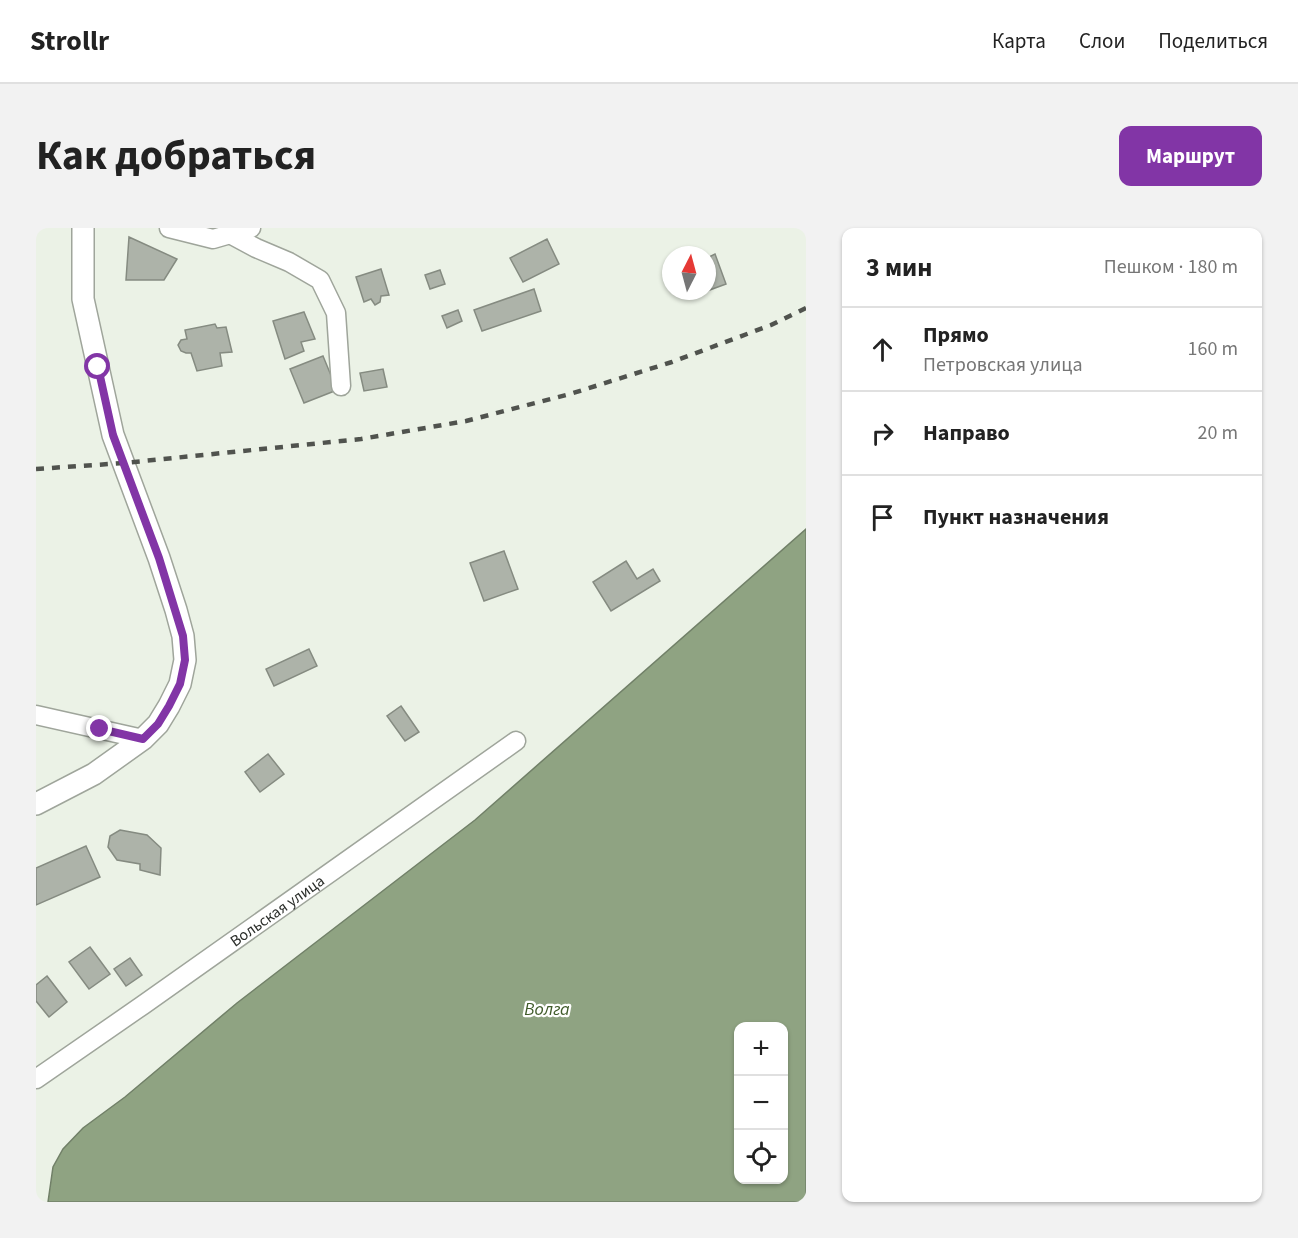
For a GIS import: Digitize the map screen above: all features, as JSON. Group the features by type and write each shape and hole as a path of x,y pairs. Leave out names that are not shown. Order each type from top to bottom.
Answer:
{"street":[{"path":"36,804 94,774 143,739 158,724 169,706 180,684 185,660 183,636 159,558 113,435 83,299 83,228"},
{"path":"169,228 213,239 251,228"},
{"path":"230,234 256,248 289,261 320,280 336,313 341,386"},
{"path":"36,715 143,739"},
{"name":"Вольская улица","path":"36,1078 516,741"}],"water":[{"name":"Волга","path":"806,529 806,1202 48,1202 53,1167 63,1149 83,1128 125,1097 237,1003 475,820"}],"building":[{"path":"129,237 177,259 164,280 126,280"},
{"path":"547,239 559,264 523,282 510,258"},
{"path":"716,257 726,284 716,288"},
{"path":"381,269 389,295 381,296 380,302 375,305 371,299 364,302 356,277"},
{"path":"440,270 445,284 430,289 425,275"},
{"path":"534,289 541,311 482,331 474,310"},
{"path":"458,310 462,321 447,328 442,316"},
{"path":"304,312 315,339 301,342 304,351 285,359 273,321"},
{"path":"215,324 217,328 226,327 232,352 220,353 222,366 197,371 191,353 181,351 178,345 181,340 187,339 185,330"},
{"path":"323,356 337,390 304,403 290,369"},
{"path":"383,369 387,387 364,391 360,373"},
{"path":"504,551 518,589 484,601 470,563"},
{"path":"626,561 637,579 653,569 660,581 611,611 593,582"},
{"path":"309,649 317,666 274,686 266,669"},
{"path":"401,706 419,732 405,741 387,716"},
{"path":"268,754 284,774 260,792 245,772"},
{"path":"120,830 147,835 161,848 160,875 140,870 140,864 117,860 108,847 110,836"},
{"path":"86,846 100,877 36,905 36,868"},
{"path":"90,947 110,974 89,989 69,962"},
{"path":"130,958 142,975 126,986 114,969"},
{"path":"47,976 67,1002 49,1017 36,1001 36,985"}],"railway":[{"path":"36,469 124,463 361,439 466,421 570,394 672,362 771,325 806,308"}],"route":[{"path":"98,367 113,435 176,610 183,636 185,660 180,684 169,706 158,724 143,739 100,729"}]}
